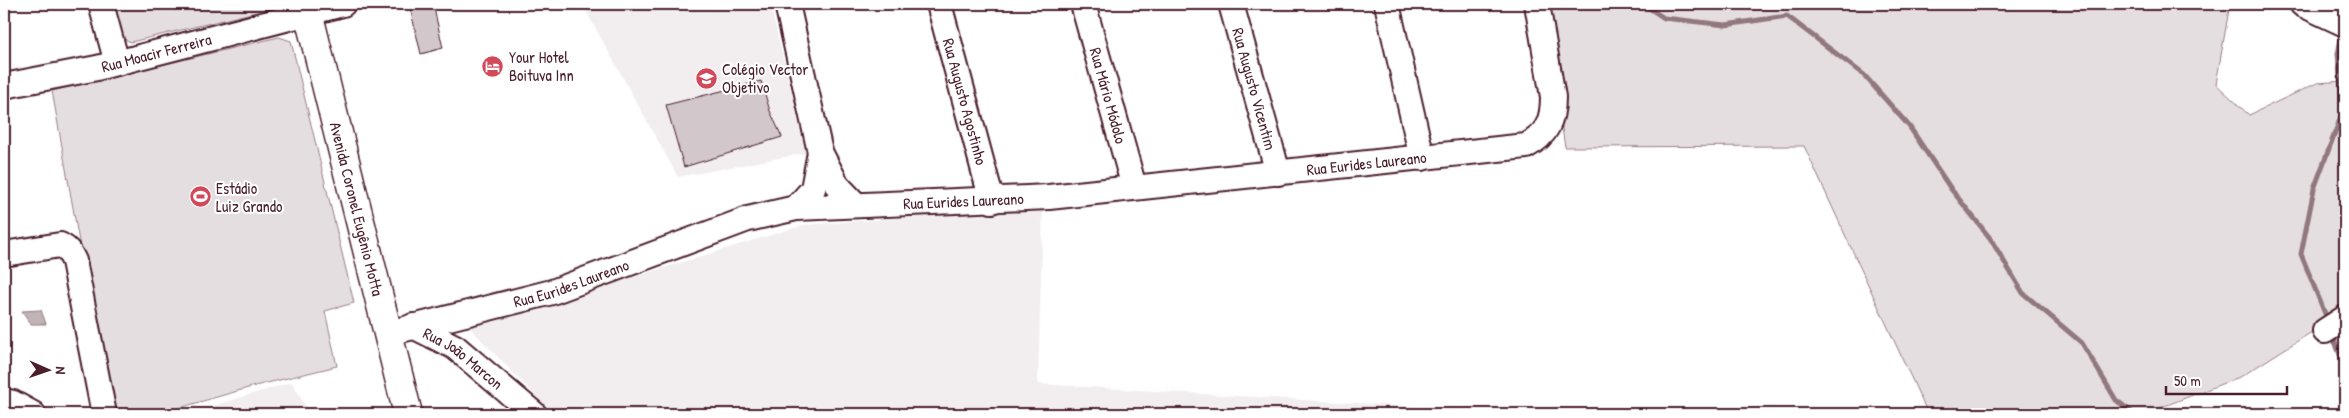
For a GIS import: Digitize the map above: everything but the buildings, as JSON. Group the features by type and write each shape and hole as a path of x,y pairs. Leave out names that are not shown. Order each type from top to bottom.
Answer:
{"main road":[{"name":"Avenida Coronel Eugênio Motta","path":"307,8 401,330 408,414"}],"street":[{"path":"101,4 118,63"},
{"name":"Rua Moacir Ferreira","path":"4,86 118,63 307,8 343,4"},
{"path":"787,4 820,152 837,185 856,205"},
{"name":"Rua Augusto Agostinho","path":"939,4 992,201"},
{"name":"Rua Mário Módolo","path":"1084,4 1134,187"},
{"name":"Rua Augusto Vicentim","path":"1232,4 1278,173"},
{"path":"1387,4 1422,158"},
{"name":"Rua Eurides Laureano","path":"401,330 552,292 748,219 796,208 992,201 1526,146 1538,139 1552,121 1554,97 1537,4"},
{"path":"2302,4 2345,24"},
{"path":"796,208 813,189 820,152"},
{"path":"4,254 60,245 67,248 74,261 104,414"},
{"path":"2325,330 2345,318"},
{"name":"Rua João Marcon","path":"401,330 455,347 534,414"},
{"path":"4,401 13,403 33,414"}],"shaded area":[{"path":"113,4 274,4 269,9 131,42 121,38"},
{"name":"Colégio Vector Objetivo","path":"582,4 770,4 806,153 678,177"},
{"path":"1542,4 2230,4 2216,84 2249,115 2317,83 2345,81 2345,311 2242,376 2144,414 1928,414 1804,146 1565,147"},
{"name":"Estádio Luiz Grando","path":"279,37 291,41 354,303 325,311 337,366 255,386 158,414 110,414 52,91"},
{"path":"1043,208 1038,384 1537,414 553,414 469,327 804,225"},
{"path":"41,310 46,324 31,324 22,311"},
{"path":"292,382 310,414 185,414"}],"waterway":[{"path":"1643,4 1664,18 1725,25 1787,16 1864,75 1909,126 1951,189 1990,238 2023,293 2082,343 2116,400 2134,414"},
{"path":"2328,321 2301,254 2314,189 2343,111 2338,54 2343,29"},
{"path":"2332,334 2345,367"}],"place":[{"name":"Your Hotel Boituva Inn","path":"493,66"},
{"name":"Colégio Vector Objetivo","path":"706,78"},
{"name":"Estádio Luiz Grando","path":"200,197"}]}
